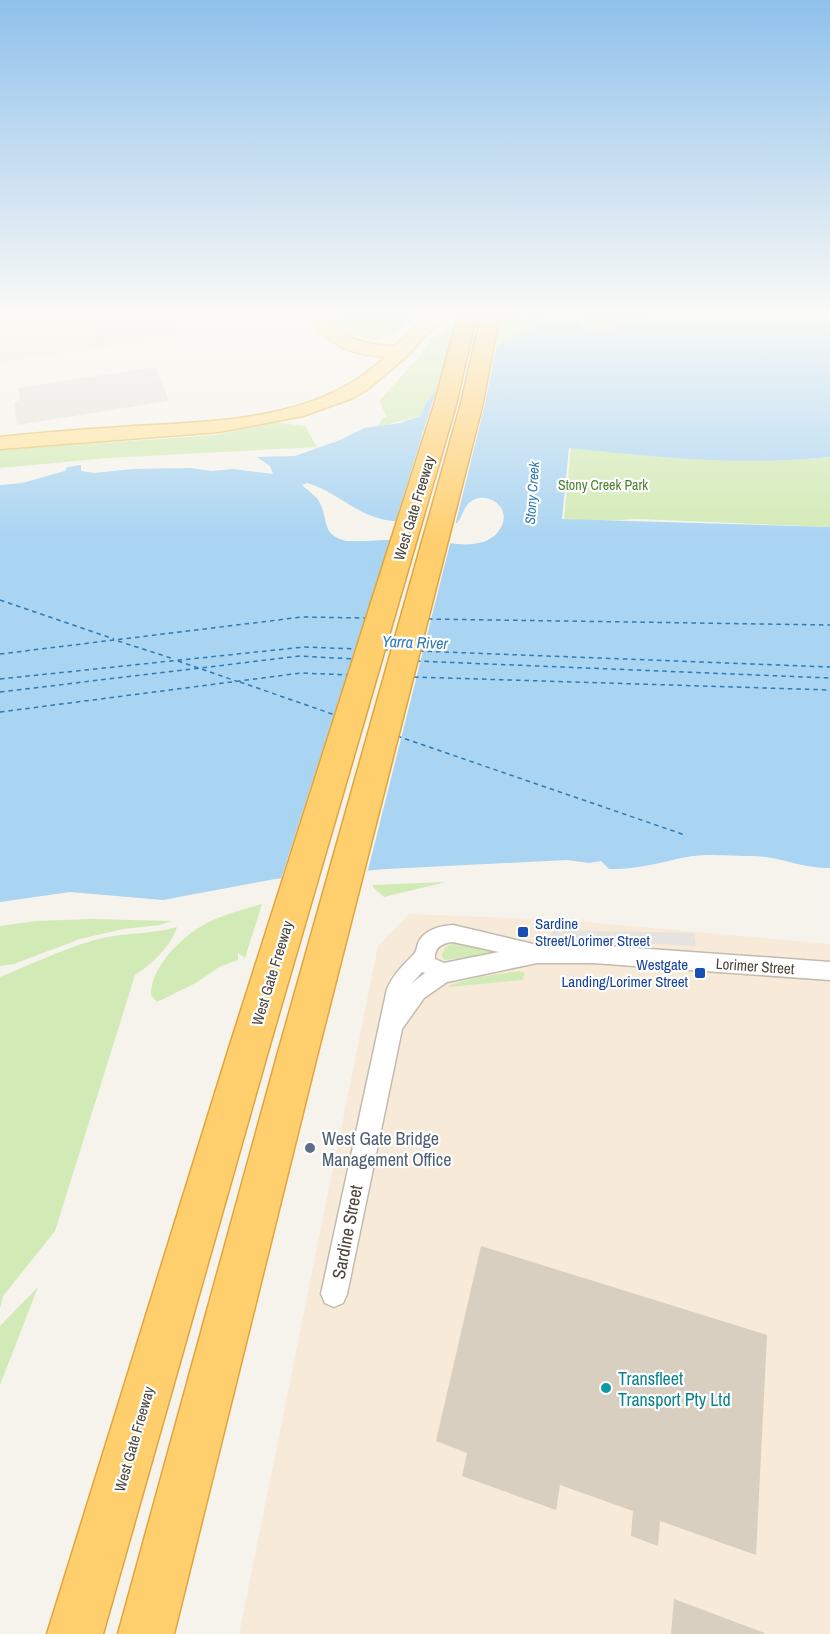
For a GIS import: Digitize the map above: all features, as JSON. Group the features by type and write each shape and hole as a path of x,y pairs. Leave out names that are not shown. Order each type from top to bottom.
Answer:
{"highway":[{"name":"West Gate Freeway","path":"75,1634 249,1048 449,388"},
{"name":"West Gate Freeway","path":"146,1634 475,388"}],"main road":[{"path":"185,429 275,411 331,388"},
{"path":"0,443 248,423 309,408 356,388"}],"street":[{"name":"Lorimer Street","path":"424,958 426,947 434,938 450,933 470,935 520,947 537,954"},
{"name":"Lorimer Street","path":"448,971 537,954 593,954 830,971"},
{"path":"424,958 428,965 438,971 448,971"},
{"name":"Sardine Street","path":"334,1294 391,1030 398,987 409,968 424,958"},
{"name":"Sardine Street","path":"391,1030 406,1002 416,991 448,971"}],"shaded area":[{"path":"18,388 164,388 169,401 17,425 14,402 20,400"},
{"path":"409,914 563,920 830,944 830,1634 239,1634 378,946"},
{"path":"550,930 694,933 696,946 598,941 552,942"}],"green space":[{"path":"391,388 447,388 426,403 420,416 378,427 382,418 387,417 379,401"},
{"path":"276,422 305,426 317,447 108,458 0,468 0,450 216,435"},
{"name":"Stony Creek Park","path":"571,446 708,459 769,460 830,457 830,527 639,519 596,521 564,519"},
{"path":"446,882 384,897 373,887 373,885"},
{"path":"262,904 245,958 238,953 238,960 219,967 196,983 157,1002 151,995 152,983 157,971 184,939 218,918"},
{"path":"92,919 172,921 80,939 14,964 0,966 0,926 36,921"},
{"path":"177,927 171,941 160,954 135,975 55,1231 3,1296 0,1308 0,977 99,939"},
{"path":"457,940 512,953 444,960 442,955 445,948"},
{"path":"520,971 525,973 522,980 449,987 478,977"},
{"path":"38,1287 0,1385 0,1326"}],"water":[{"path":"437,388 830,388 830,457 765,461 732,460 666,457 569,448 562,519 830,527 830,868 810,867 772,858 720,855 695,856 619,869 609,869 601,861 589,863 567,860 386,869 275,879 163,900 70,892 0,902 0,485 22,483 65,471 67,467 81,465 81,471 94,473 132,469 191,468 212,471 233,469 273,474 270,466 257,457 295,456 340,440 364,428 400,423 420,416","holes":["307,483 331,493 369,515 390,521 412,523 457,523 469,503 475,499 490,499 501,508 504,515 503,523 494,536 476,544 414,540 346,541 329,531 319,500 302,485"]}],"pier":[{"path":"437,388 488,388 455,526 395,523"},
{"path":"423,537 451,540 367,874 280,882 391,538"}],"building":[{"name":"Transfleet Transport Pty Ltd","path":"481,1246 767,1335 756,1555 660,1521 658,1546 631,1536 633,1511 560,1485 556,1510 462,1476 467,1453 436,1441"},
{"path":"674,1599 765,1633 671,1634"}],"ferry route":[{"path":"0,600 114,639"},
{"path":"0,654 302,617 366,618"},
{"path":"428,619 830,625"},
{"path":"118,641 174,659"},
{"path":"0,679 304,647 357,649"},
{"path":"383,650 393,650"},
{"path":"419,651 830,667"},
{"path":"199,668 300,656 354,659"},
{"path":"178,661 199,668"},
{"path":"416,661 830,678"},
{"path":"0,692 199,668"},
{"path":"199,668 236,681"},
{"path":"0,712 301,673 349,675"},
{"path":"414,677 830,690"},
{"path":"240,682 335,715"},
{"path":"397,736 685,835"}],"place":[{"name":"Sardine Street/Lorimer Street","path":"523,932"},
{"name":"Westgate Landing/Lorimer Street","path":"700,973"},
{"name":"West Gate Bridge Management Office","path":"310,1148"},
{"name":"Transfleet Transport Pty Ltd","path":"606,1388"}],"water label":[{"name":"Stony Creek","path":"532,493"},
{"name":"Yarra River","path":"415,642"}]}
